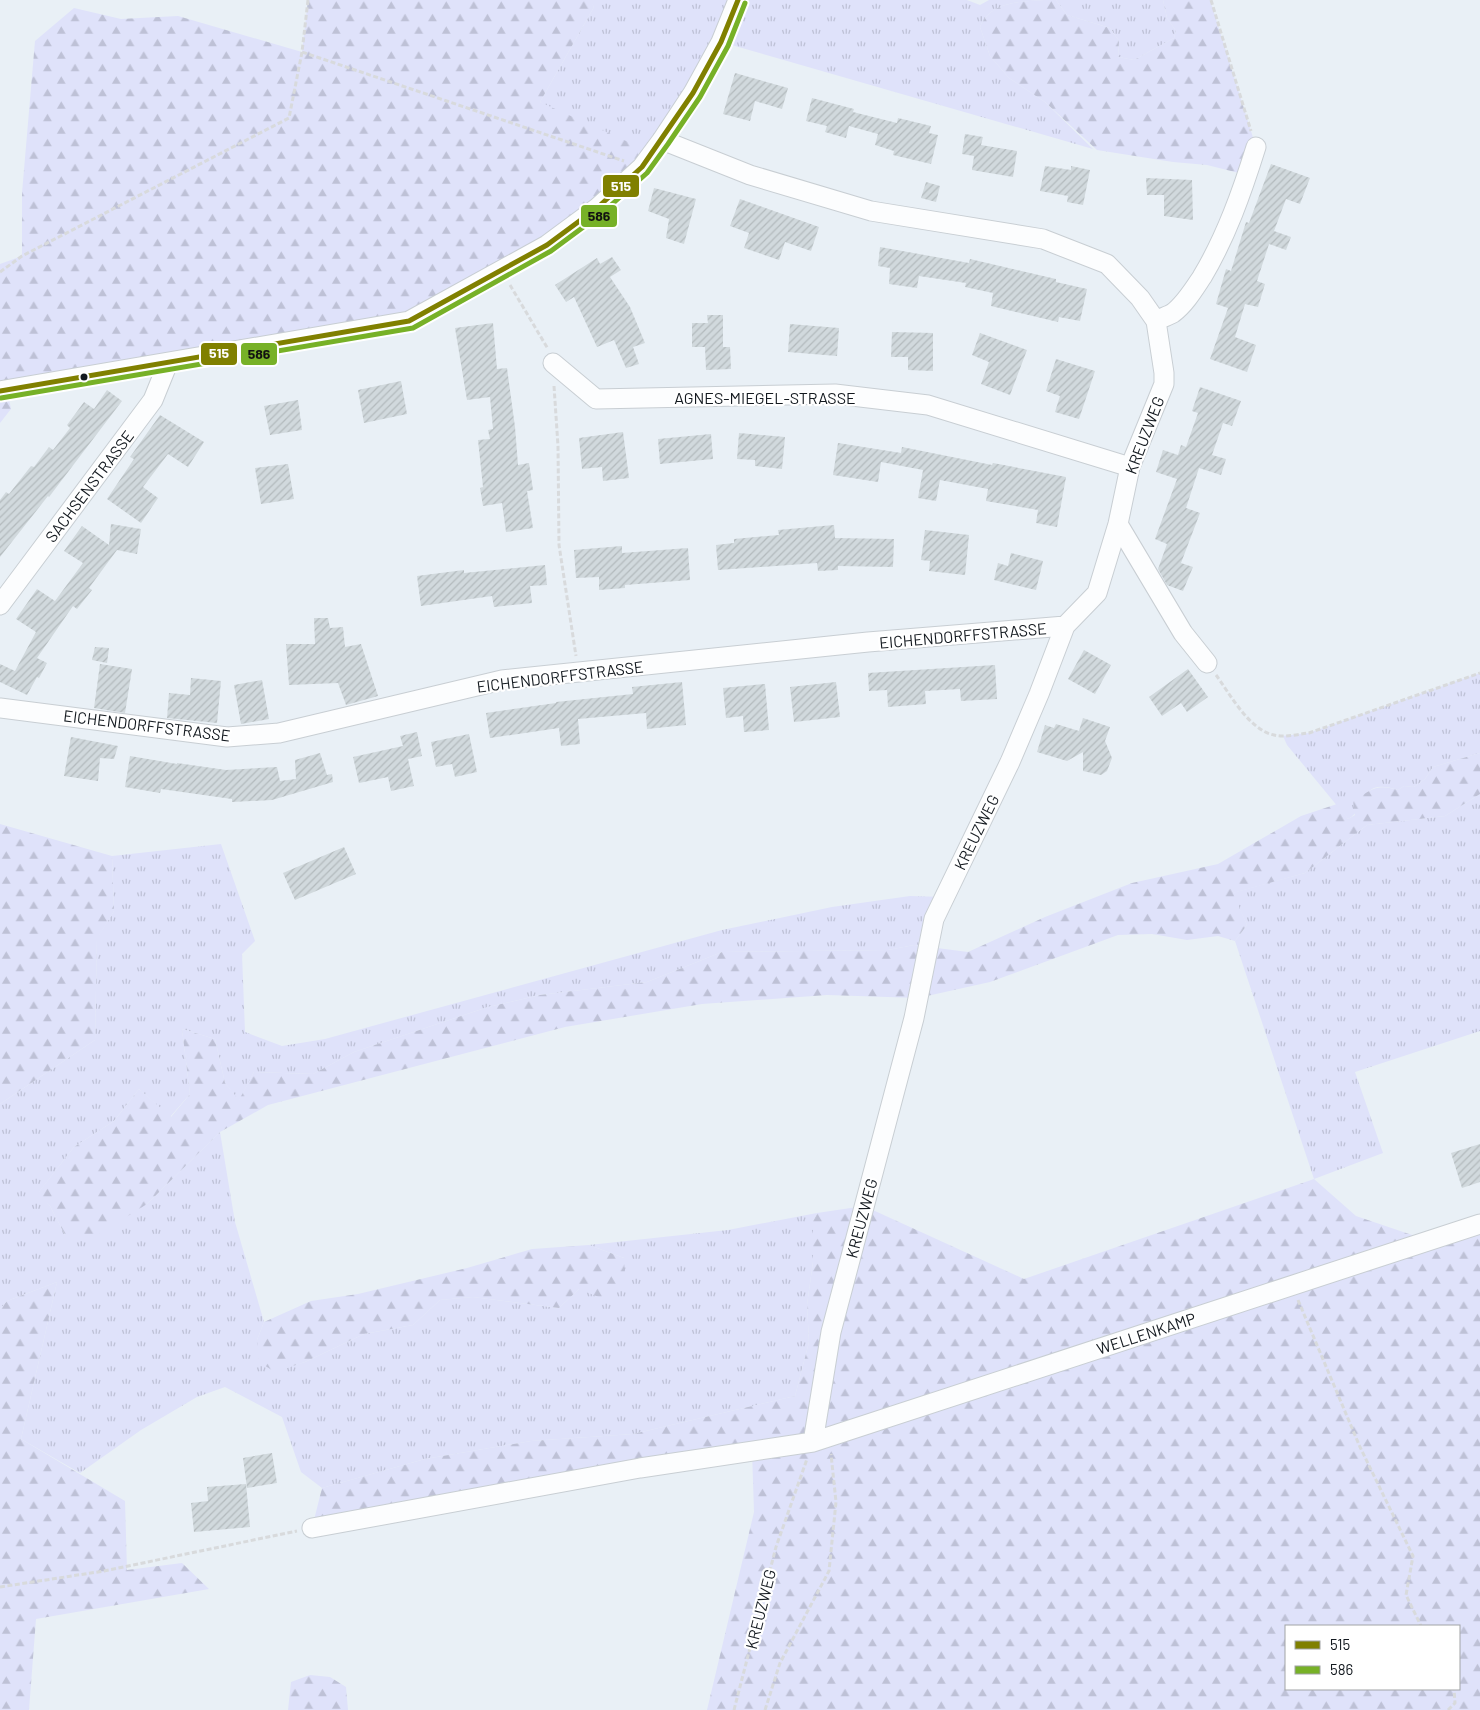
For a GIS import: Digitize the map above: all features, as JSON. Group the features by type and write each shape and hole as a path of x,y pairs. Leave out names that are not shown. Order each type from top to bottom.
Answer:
{"street":[{"path":"0,390 409,321 547,245 597,208 642,167 693,93 716,51 738,0"},
{"path":"662,140 750,176 871,211 1043,240 1107,264 1140,298 1156,321 1173,312 1192,293 1216,254 1256,147"},
{"name":"KREUZWEG","path":"821,1439 831,1332 914,1018 934,920 1010,762 1065,626 1097,593 1118,524 1130,467 1164,384 1156,321"},
{"name":"SACHSENSTRASSE","path":"0,605 153,400 168,363"},
{"name":"AGNES-MIEGEL-STRASSE","path":"553,363 596,399 835,394 928,405 1130,467"},
{"path":"1118,524 1183,633 1207,663"},
{"name":"EICHENDORFFSTRASSE","path":"0,708 227,737 279,733 502,680 868,642 1065,626"},
{"name":"WELLENKAMP","path":"312,1528 640,1468 821,1439 1480,1224"}],"path":[{"path":"0,272 22,256 289,118 302,52 308,0"},
{"path":"1211,0 1256,147"},
{"path":"302,52 642,167"},
{"path":"501,270 547,346 553,363 558,446 559,545 578,672"},
{"path":"1207,663 1249,720 1268,733 1283,736 1309,733 1480,673"},
{"path":"1292,1286 1360,1447 1413,1556 1406,1595 1421,1625"},
{"path":"765,1710 780,1663 829,1571 836,1502 821,1439"},
{"name":"KREUZWEG","path":"734,1710 776,1546 821,1439"},
{"path":"0,1586 104,1571 312,1528"},
{"path":"1448,1710 1456,1703 1454,1690"}],"green space":[{"path":"308,0 590,0 594,7 540,102 635,145 642,167 597,208 409,321 7,390 11,409 0,423 0,264 22,256 22,193 35,41 74,8 121,19 178,16 302,52"},
{"path":"589,0 967,0 980,5 989,0 1044,0 1016,3 999,8 985,18 980,27 990,56 1009,78 1045,102 1093,149 721,42 642,167 540,102 594,7"},
{"path":"1056,0 1163,0 1167,18 1176,31 1174,38 1134,60 1118,57 1119,41 1110,28 1067,15"},
{"path":"1056,0 1067,15 1110,28 1119,41 1118,57 1134,60 1174,38 1176,31 1167,18 1163,0 1210,0 1256,147 1247,175 1207,165 1173,162 1097,150 1045,102 1009,78 990,56 980,27 991,12 1007,4"},
{"path":"1480,673 1480,753 1433,767 1425,779 1414,787 1404,786 1398,790 1377,787 1371,790 1360,807 1348,819 1287,745 1283,736 1309,733"},
{"path":"1480,753 1480,794 1445,816 1367,825 1305,873 1233,893 1247,925 1235,941 1218,936 1187,940 1152,934 1118,935 990,982 918,998 827,995 702,1004 565,1027 268,1105 220,1132 147,1204 98,1235 65,1235 50,1206 38,1193 74,1147 114,1121 139,1089 171,1117 190,1094 182,1029 215,1039 225,1083 239,1100 254,1072 313,1074 354,1052 488,1007 540,995 647,982 722,952 888,950 914,945 968,952 1045,917 1132,883 1218,864 1301,816 1337,804 1348,819 1355,815 1353,801 1369,791 1384,787 1398,790 1404,786 1414,787 1425,779 1433,767"},
{"path":"1480,794 1480,1031 1355,1072 1383,1153 1314,1179 1235,941 1247,925 1232,893 1305,873 1367,825 1445,816"},
{"path":"0,824 112,856 114,911 97,939 95,1040 0,1104"},
{"path":"221,844 255,941 242,954 245,1032 282,1046 325,1039 722,930 832,907 910,896 945,897 928,947 914,945 888,950 722,952 647,982 540,995 488,1007 354,1052 313,1074 254,1072 239,1101 225,1083 215,1039 182,1029 190,1094 170,1117 139,1089 114,1121 74,1147 39,1192 50,1206 65,1235 147,1204 220,1132 235,1222 264,1322 257,1340 275,1371 305,1362 364,1334 413,1325 440,1300 473,1297 559,1308 579,1289 624,1258 589,1245 728,1230 817,1213 813,1221 813,1262 807,1305 809,1342 795,1396 633,1434 531,1441 425,1459 322,1488 301,1472 282,1417 225,1387 197,1397 141,1430 80,1473 21,1439 57,1282 7,1301 0,1309 0,1104 95,1040 97,938 114,911 112,856"},
{"path":"1314,1179 1356,1216 1415,1236 1480,1215 1480,1710 707,1710 754,1512 752,1451 312,1528 322,1488 425,1459 531,1441 633,1434 795,1396 809,1342 807,1305 813,1262 813,1221 817,1213 864,1206 1024,1279"},
{"path":"589,1245 624,1258 625,1278 606,1300 579,1289 559,1308 473,1297 440,1300 413,1325 364,1334 305,1362 275,1372 259,1362 257,1340 264,1322 311,1301 358,1294 467,1268 532,1249"},
{"path":"57,1282 21,1439 125,1501 127,1570 182,1563 209,1589 36,1619 29,1710 0,1710 0,1309 7,1301"},
{"path":"310,1675 330,1677 346,1687 348,1710 288,1710 291,1682"}],"building":[{"path":"735,73 788,88 782,109 755,101 750,121 723,114"},
{"path":"812,98 854,109 853,112 897,123 898,118 931,126 929,133 938,135 931,164 893,155 894,151 875,145 878,134 849,126 846,138 825,132 827,126 806,121"},
{"path":"965,134 983,137 981,145 1017,151 1013,177 972,170 974,156 962,154"},
{"path":"1271,164 1310,178 1300,204 1286,199 1274,231 1291,237 1286,250 1269,244 1257,281 1265,284 1258,307 1245,304 1235,337 1256,345 1247,372 1210,359 1228,308 1216,304 1226,269 1231,271 1246,222 1249,223"},
{"path":"1045,166 1071,170 1071,166 1090,170 1083,205 1067,202 1068,196 1040,191"},
{"path":"1146,178 1192,180 1193,220 1164,216 1164,195 1147,195"},
{"path":"926,182 940,186 936,202 921,198"},
{"path":"654,188 696,199 684,244 666,238 669,219 648,211"},
{"path":"740,199 819,227 811,251 785,242 779,260 744,248 749,233 730,226"},
{"path":"880,247 969,263 970,259 1056,279 1056,282 1087,289 1080,321 1059,317 1058,322 991,306 993,293 965,287 966,283 919,276 917,288 889,284 890,268 878,266"},
{"path":"612,257 621,270 610,277 630,307 645,343 633,347 639,364 626,368 614,340 597,347 574,297 566,302 555,285 597,258 600,264"},
{"path":"707,315 723,315 723,347 730,347 731,369 706,370 705,347 692,347 692,323 708,323"},
{"path":"493,323 497,369 507,368 518,465 529,463 533,490 527,491 533,528 506,532 502,503 483,506 480,488 483,487 478,440 490,439 488,430 493,429 490,397 467,400 455,328"},
{"path":"790,324 839,328 837,356 788,352"},
{"path":"892,332 933,333 933,371 908,370 908,357 891,357"},
{"path":"980,333 1027,350 1010,395 981,384 989,362 972,355"},
{"path":"1056,359 1095,371 1079,419 1055,412 1060,396 1046,391"},
{"path":"401,381 407,414 364,423 358,390"},
{"path":"1200,387 1241,401 1232,426 1223,423 1212,455 1226,459 1221,475 1199,468 1186,508 1200,513 1181,563 1193,567 1183,591 1167,585 1158,569 1167,544 1155,539 1177,479 1156,472 1163,450 1178,455 1181,445 1186,447 1198,413 1192,411"},
{"path":"107,390 122,401 49,497 0,557 0,500 6,492 9,494 31,466 34,467 49,447 53,450 70,428 67,425 84,402 94,409"},
{"path":"298,400 302,430 270,435 264,406"},
{"path":"160,415 204,442 188,467 168,454 143,487 158,498 141,523 107,499 134,459 130,457"},
{"path":"623,432 629,478 603,481 602,467 582,469 579,438"},
{"path":"739,433 785,437 782,469 755,466 755,460 737,459"},
{"path":"711,434 713,459 660,464 658,439"},
{"path":"838,443 901,453 902,447 992,465 993,463 1066,477 1057,527 1036,523 1038,510 986,501 988,489 940,480 936,501 918,498 923,470 881,462 878,482 833,475"},
{"path":"288,464 294,499 261,504 255,468"},
{"path":"111,524 141,529 137,554 117,550 89,588 92,590 77,609 73,606 37,658 47,663 27,695 0,682 0,664 15,671 36,632 16,619 37,589 55,601 83,563 64,551 82,526 109,545"},
{"path":"834,525 835,538 894,539 893,567 838,566 838,570 818,571 817,563 718,570 716,545 734,543 734,539 779,535 778,530"},
{"path":"925,530 969,535 965,575 929,571 930,561 921,560"},
{"path":"622,546 622,553 688,548 690,580 625,585 625,588 599,590 599,577 576,578 574,550"},
{"path":"1011,553 1043,561 1036,590 994,580 998,563 1008,566"},
{"path":"545,565 547,585 530,586 532,603 494,607 492,596 421,606 417,576 464,570 464,573"},
{"path":"314,618 328,618 330,628 343,627 345,647 361,644 378,696 346,705 338,683 289,685 286,644 315,644"},
{"path":"95,647 109,648 107,663 92,660"},
{"path":"1084,650 1111,665 1095,694 1068,679"},
{"path":"100,664 132,669 125,713 94,708"},
{"path":"995,665 997,699 961,701 960,689 925,691 926,704 888,707 887,690 869,691 868,673"},
{"path":"1188,669 1208,697 1187,712 1181,703 1162,716 1149,697"},
{"path":"191,678 221,681 217,723 167,718 169,693 190,695"},
{"path":"262,680 269,719 241,724 234,685"},
{"path":"682,682 686,725 647,729 646,713 578,719 580,744 561,746 559,728 490,738 486,713 556,702 633,694 632,687"},
{"path":"836,682 840,717 794,722 790,687"},
{"path":"765,684 769,730 744,732 743,716 726,718 723,688"},
{"path":"1083,718 1110,727 1105,741 1112,758 1107,771 1101,775 1083,771 1083,752 1067,761 1037,752 1045,725 1054,728 1056,724 1079,731"},
{"path":"417,732 422,756 408,759 414,786 391,791 388,777 359,783 353,757 403,746 400,736"},
{"path":"469,734 477,772 455,777 452,764 436,767 431,742"},
{"path":"71,737 118,746 114,759 100,758 98,781 64,776"},
{"path":"320,753 327,775 332,774 333,782 272,800 232,802 232,799 161,789 160,793 125,787 130,756 226,770 277,767 280,781 296,779 295,760"},
{"path":"344,847 356,874 295,900 283,873"},
{"path":"1480,1144 1480,1182 1462,1188 1451,1153"},
{"path":"272,1453 277,1483 247,1488 243,1458"},
{"path":"246,1484 250,1527 194,1532 191,1503 208,1501 207,1487"}],"transit line":[{"name":"515","path":"0,391 409,321 547,245 597,208 642,167 693,93 721,42 738,0"},
{"name":"586","path":"1,398 413,328 551,251 601,214 647,173 700,97 728,46 745,3"}]}
